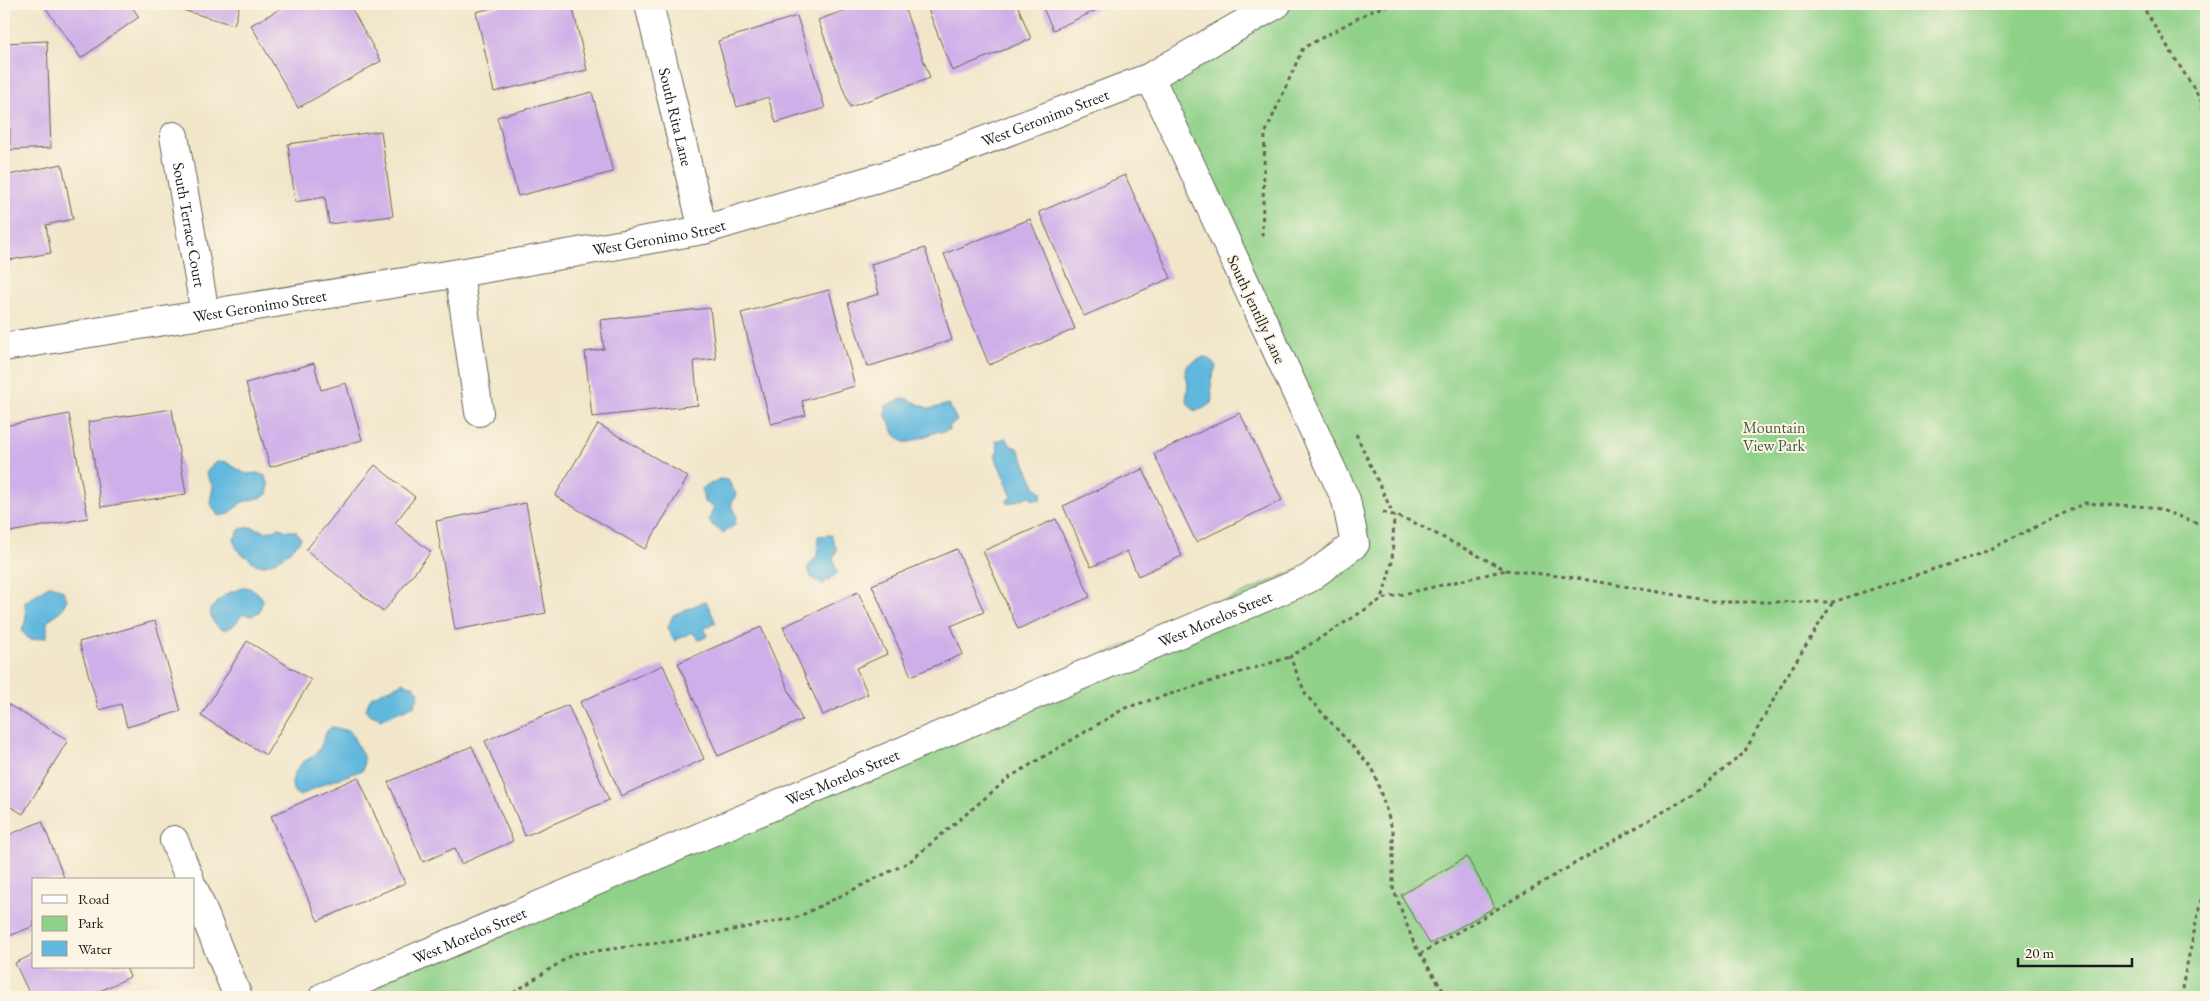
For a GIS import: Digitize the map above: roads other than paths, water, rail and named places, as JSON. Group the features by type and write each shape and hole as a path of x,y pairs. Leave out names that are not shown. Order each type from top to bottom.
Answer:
{"street":[{"name":"South Rita Lane","path":"648,4 703,230"},
{"name":"West Geronimo Street","path":"4,347 205,313 459,274 703,230 918,166 1150,77 1277,4"},
{"name":"South Jentilly Lane","path":"1150,77 1346,500 1355,544"},
{"name":"South Terrace Court","path":"174,136 205,313"},
{"path":"459,274 479,412"},
{"name":"West Morelos Street","path":"323,997 1308,579 1355,544"},
{"path":"174,840 189,878"},
{"path":"195,891 238,997"}],"water":[{"path":"1204,357 1209,358 1216,366 1211,381 1212,402 1201,409 1193,410 1186,401 1188,384 1185,370 1189,364"},
{"path":"905,398 930,409 949,404 957,421 949,426 950,429 941,433 939,431 910,442 904,442 895,435 884,412 887,410 885,406"},
{"path":"1006,438 1011,446 1018,448 1036,488 1042,492 1041,499 1033,500 1029,496 1008,504 1007,500 1012,497 995,456 998,450 996,441"},
{"path":"224,461 246,474 257,473 265,476 269,485 267,494 263,497 242,502 229,514 218,516 210,502 213,487 206,473 214,463"},
{"path":"719,479 728,480 736,494 731,505 736,516 735,525 723,533 711,524 709,520 714,506 704,502 702,489"},
{"path":"252,527 267,532 279,528 287,531 296,531 301,539 289,552 277,560 265,565 258,565 239,552 234,539 240,529"},
{"path":"831,535 837,550 833,558 837,573 822,585 812,578 807,568 817,556 818,536"},
{"path":"52,585 63,591 67,599 62,609 47,622 47,637 30,640 22,631 26,619 25,602"},
{"path":"245,587 256,591 263,600 259,612 251,616 244,614 228,629 220,628 214,622 210,609 226,594"},
{"path":"706,601 716,623 704,628 707,634 706,637 699,640 692,632 674,641 668,628 673,615"},
{"path":"404,682 406,685 413,685 418,691 419,698 414,702 415,705 380,720 378,717 368,714 366,709 371,697"},
{"path":"332,727 350,731 364,758 363,770 323,784 300,796 293,790 292,785 296,771 302,763 318,751 325,735"}],"park label":[{"name":"Mountain View Park","path":"1774,436"}]}
